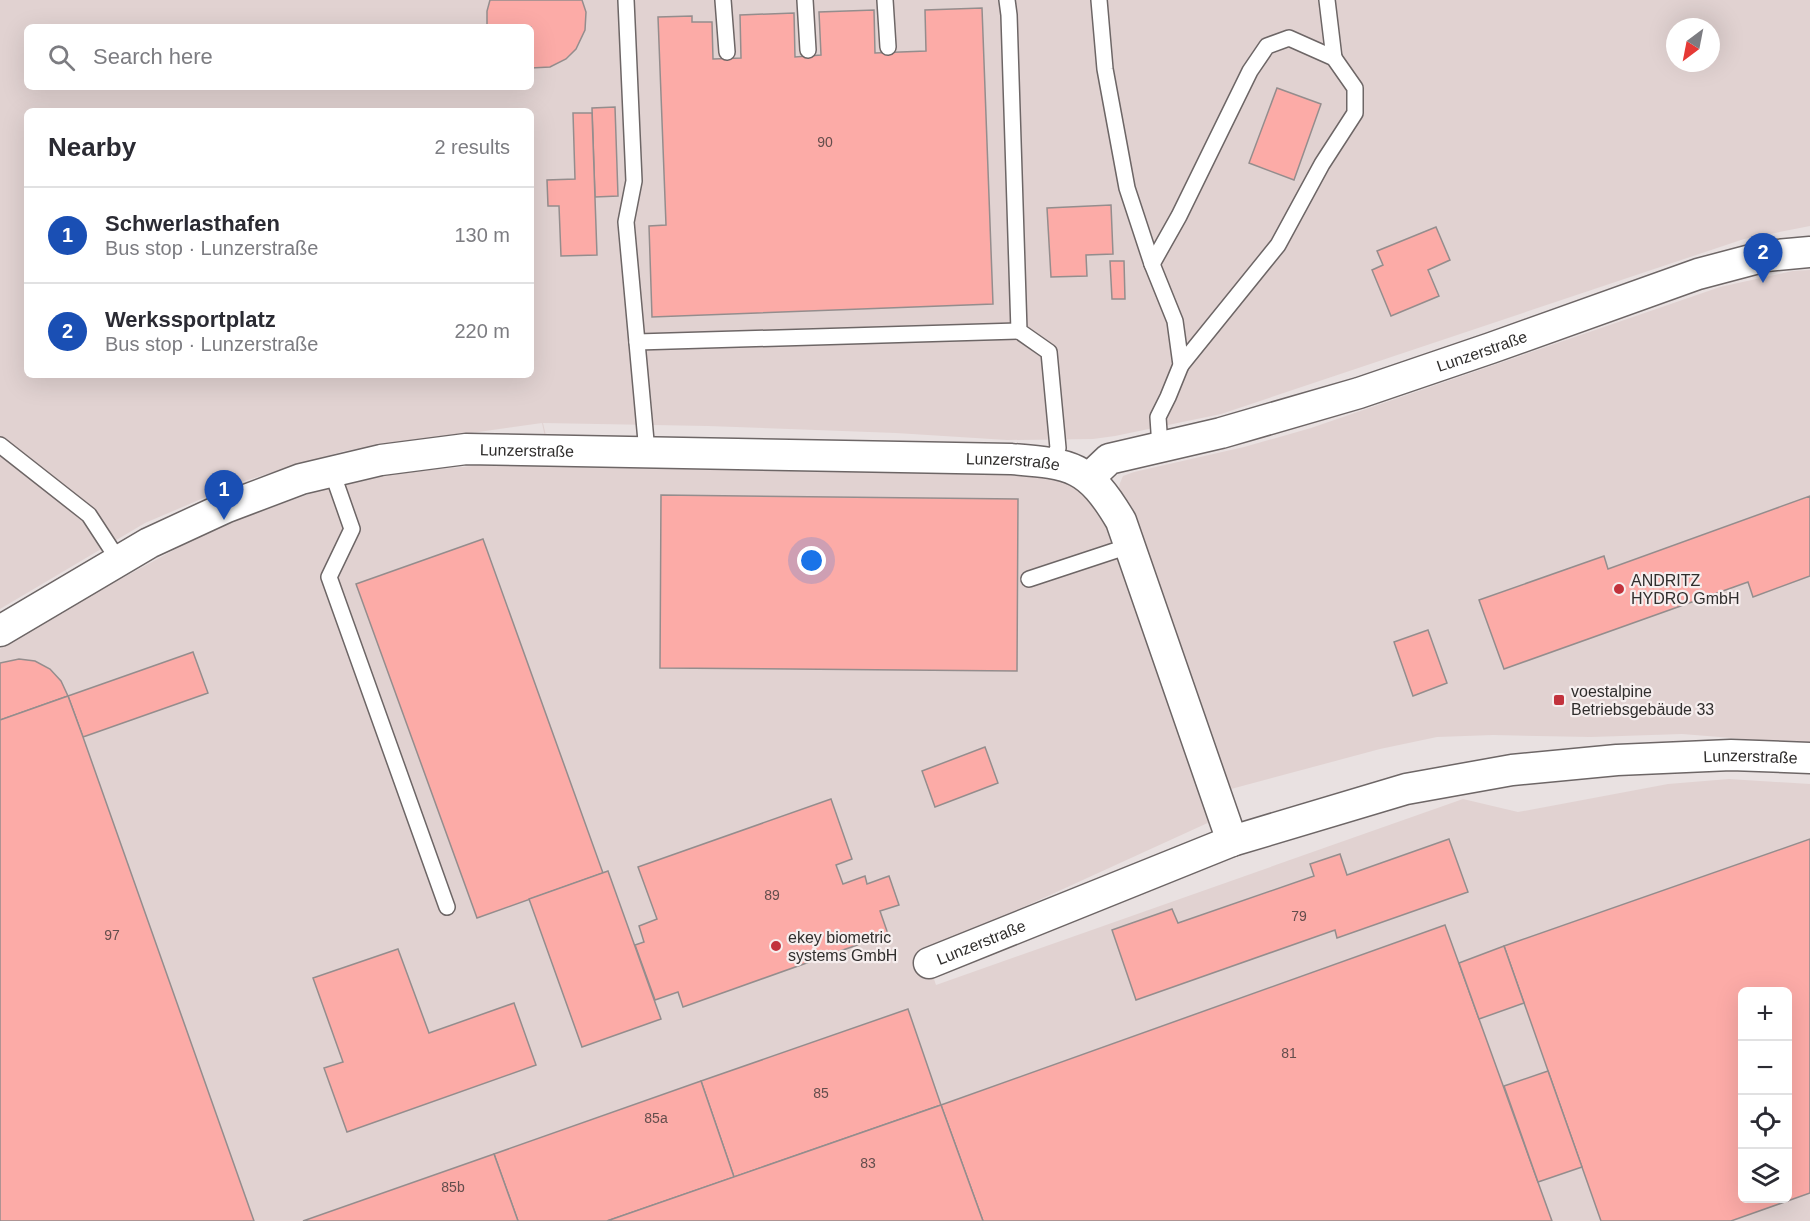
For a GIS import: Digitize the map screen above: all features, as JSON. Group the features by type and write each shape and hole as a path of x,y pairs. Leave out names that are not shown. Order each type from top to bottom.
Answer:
{"street":[{"name":"Lunzerstraße","path":"1089,478 1109,459 1291,414 1424,372 1698,274 1766,256 1810,252"},
{"name":"Lunzerstraße","path":"0,631 149,543 227,507 301,479 381,460 466,449 1011,459 1051,462 1072,467 1089,478 1108,499 1120,521 1232,841"},
{"name":"Lunzerstraße","path":"929,963 1232,841 1406,789 1512,770 1617,760 1731,755 1810,758"}],"lane":[{"path":"626,0 634,181 626,222 647,452"},
{"path":"723,0 727,52"},
{"path":"805,0 808,50"},
{"path":"885,0 888,47"},
{"path":"1007,0 1019,331"},
{"path":"1099,0 1105,69 1114,129 1127,188 1152,264 1175,321 1181,365"},
{"path":"1160,447 1158,417 1181,365 1278,245 1322,164 1355,113 1355,88 1334,58 1327,0"},
{"path":"1152,264 1179,216 1250,71 1267,46 1289,38 1334,58"},
{"path":"637,342 1019,331 1049,352 1058,448 1051,462"},
{"path":"0,445 89,515 119,561"},
{"path":"332,472 352,529 329,577 447,907"},
{"path":"1029,579 1129,546"}],"shaded area":[{"path":"0,0 1810,0 1810,226 1744,239 1221,414 1115,436 1093,439 1007,440 896,433 708,426 543,423 553,466 1014,473 1055,477 1079,488 1095,506 1107,527 1212,821 925,952 936,985 1463,799 1518,812 1668,784 1729,779 1810,784 1810,1221 0,1221 0,649 95,593 216,527 318,491 397,473 484,465 551,465 542,423 344,451 241,482 145,523 0,609"},
{"path":"1810,270 1810,744 1682,734 1591,737 1493,735 1437,737 1380,749 1231,789 1118,492 1123,476 1244,447 1311,428 1720,287 1793,271"}],"building":[{"path":"490,0 582,0 586,12 585,30 576,49 566,59 550,67 534,68 534,24 487,24"},
{"path":"982,8 993,304 652,317 649,226 666,225 658,17 692,16 692,22 712,22 713,59 741,58 740,15 794,13 795,57 821,55 819,12 874,10 875,53 926,51 925,10"},
{"path":"1277,88 1321,104 1294,180 1249,163"},
{"path":"615,107 618,196 595,197 592,108"},
{"path":"573,113 592,113 597,255 561,256 559,206 548,206 547,180 575,179"},
{"path":"1111,205 1113,254 1086,255 1087,276 1051,277 1047,208"},
{"path":"1436,227 1450,260 1428,270 1439,296 1391,316 1372,270 1383,265 1377,251"},
{"path":"1110,261 1124,261 1125,299 1112,299"},
{"path":"661,495 1018,499 1017,671 660,668"},
{"name":"ANDRITZ HYDRO GmbH","path":"1810,496 1810,576 1753,597 1748,582 1504,669 1479,600 1604,556 1608,569"},
{"path":"483,539 603,873 477,918 356,584"},
{"path":"1428,630 1447,683 1413,696 1394,642"},
{"path":"193,652 208,693 83,737 68,696"},
{"path":"19,659 35,661 50,669 61,681 68,696 0,720 0,663"},
{"path":"68,696 254,1221 0,1221 0,720"},
{"path":"985,747 998,783 935,807 922,771"},
{"path":"831,799 852,859 836,865 843,884 865,876 867,884 889,876 899,905 880,911 888,934 683,1007 678,992 655,1000 635,945 644,942 639,926 657,919 638,867"},
{"path":"1449,839 1468,892 1337,938 1335,930 1136,1000 1112,930 1172,909 1178,923 1314,876 1310,864 1340,854 1347,875"},
{"path":"1810,839 1810,1193 1792,1199 1792,987 1738,987 1738,1203 1782,1203 1731,1221 1601,1221 1504,946"},
{"path":"608,871 661,1019 582,1047 529,899"},
{"path":"1445,925 1552,1221 983,1221 941,1105"},
{"path":"1504,946 1524,1003 1479,1019 1459,963"},
{"path":"398,949 429,1033 514,1003 536,1065 347,1132 324,1068 343,1062 313,978"},
{"path":"908,1009 941,1105 734,1177 701,1081"},
{"path":"1548,1071 1582,1167 1538,1182 1504,1086"},
{"path":"701,1081 734,1177 607,1221 518,1221 494,1154"},
{"path":"941,1105 983,1221 607,1221"},
{"path":"494,1154 518,1221 303,1221"}],"place":[{"name":"Werkssportplatz","path":"1763,283"},
{"name":"Schwerlasthafen","path":"224,520"},
{"name":"ANDRITZ HYDRO GmbH","path":"1619,589"},
{"name":"voestalpine Betriebsgebäude 33","path":"1559,700"},
{"name":"ekey biometric systems GmbH","path":"776,946"}]}
